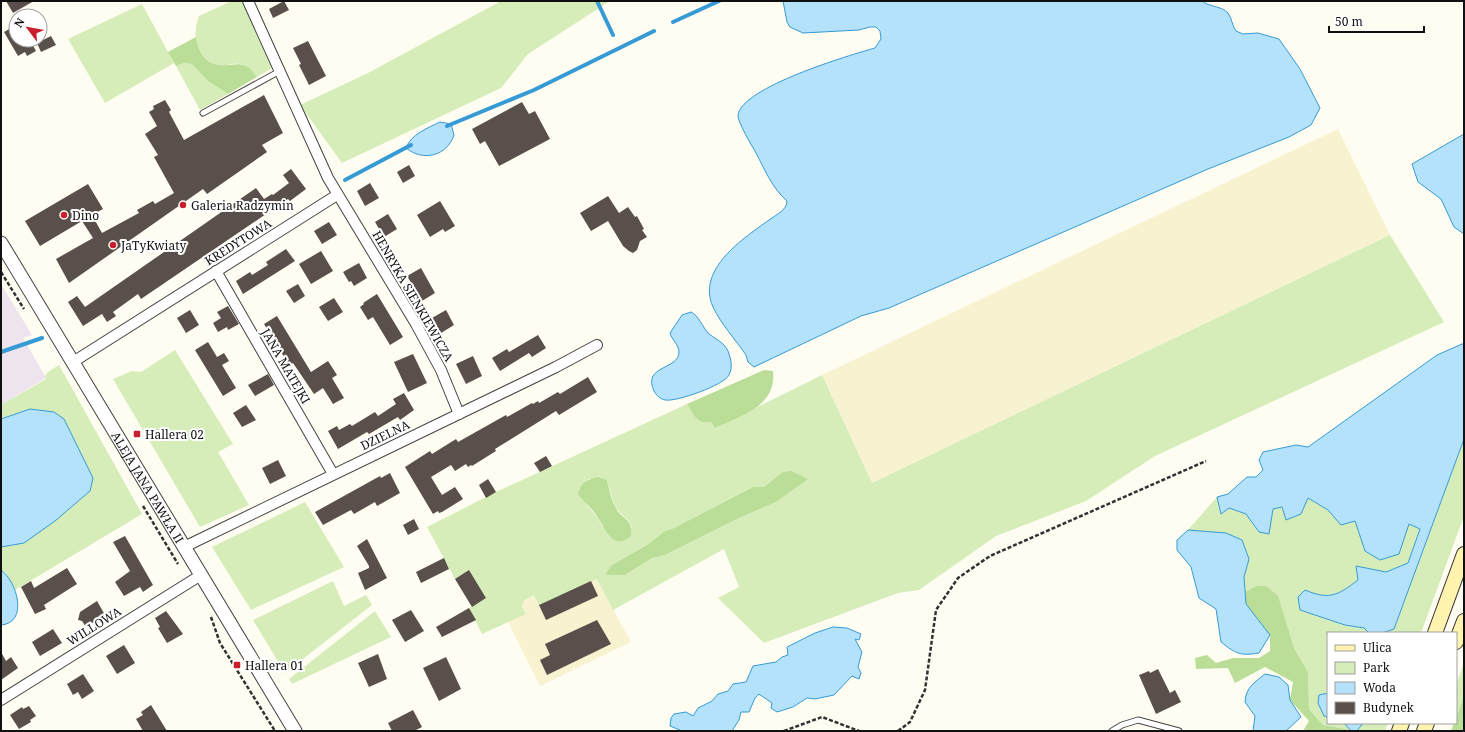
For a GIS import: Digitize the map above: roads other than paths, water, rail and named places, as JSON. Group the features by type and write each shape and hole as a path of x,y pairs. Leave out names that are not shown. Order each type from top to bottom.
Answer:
{"main road":[{"path":"1435,632 1464,554"},
{"path":"1457,639 1464,621"}],"street":[{"path":"248,1 337,195"},
{"name":"KREDYTOWA","path":"73,362 337,195"},
{"name":"HENRYKA SIENKIEWICZA","path":"337,195 423,337 441,370 459,414"},
{"name":"ALEJA JANA PAWŁA II","path":"1,243 295,731"},
{"name":"JANA MATEJKI","path":"216,271 333,474"},
{"name":"DZIELNA","path":"184,547 556,367 597,345"},
{"name":"WILLOWA","path":"1,700 201,575"}],"lane":[{"path":"203,113 280,70"},
{"path":"1112,731 1122,725 1138,720 1179,731"}],"water":[{"path":"783,1 1202,1 1228,13 1236,31 1243,34 1258,33 1279,39 1300,69 1320,108 1311,125 1289,137 1208,169 889,308 861,316 754,367 748,362 746,355 713,307 710,293 711,280 725,256 747,236 781,212 787,204 787,201 769,178 742,128 738,115 744,104 777,83 844,57 875,48 881,39 880,31 876,27 859,30 803,33 790,27 787,22"},
{"path":"440,122 451,124 454,135 446,148 434,155 427,156 420,155 406,148 408,143 416,135"},
{"path":"1464,134 1464,234 1454,227 1441,199 1418,182 1412,164"},
{"path":"691,312 708,333 722,343 728,351 731,360 730,372 725,379 710,388 689,396 665,400 658,397 654,391 652,383 653,376 677,358 679,349 670,333 682,315"},
{"path":"1464,344 1464,439 1394,629 1385,632 1368,632 1364,628 1345,625 1300,610 1298,597 1305,590 1320,595 1333,595 1338,593 1358,580 1356,566 1386,572 1408,563 1420,529 1409,524 1399,554 1380,560 1365,551 1355,521 1341,525 1328,510 1308,498 1301,514 1286,520 1282,507 1273,509 1269,534 1259,532 1246,514 1229,508 1221,514 1217,497 1228,494 1247,477 1256,477 1263,470 1259,460 1263,452 1296,445 1308,447 1437,355"},
{"path":"30,409 54,412 64,419 93,478 90,491 55,521 24,543 1,547 1,419"},
{"path":"1188,530 1226,533 1242,540 1249,559 1244,577 1246,604 1270,635 1259,653 1238,653 1221,642 1216,609 1199,598 1191,567 1177,550 1177,540"},
{"path":"1,570 7,575 12,583 18,601 18,610 10,623 1,625"},
{"path":"833,627 847,628 861,634 859,640 855,639 862,652 858,667 861,673 859,679 852,676 834,695 815,699 807,698 793,707 777,712 771,708 772,703 759,694 755,698 749,712 741,712 739,720 732,731 682,731 670,726 671,718 674,714 686,712 693,716 698,708 712,701 718,694 728,691 733,684 746,682 753,666 776,662 782,657 788,655 787,647 815,633"},
{"path":"1265,674 1279,677 1288,685 1290,700 1301,717 1286,731 1253,731 1255,716 1245,702 1246,697 1251,686"},
{"path":"1327,693 1327,717 1324,716 1318,703 1319,695"},
{"path":"1345,724 1362,724 1357,731 1351,731"}],"waterway":[{"path":"597,1 613,35"},
{"path":"673,22 719,1"},
{"path":"447,126 534,90 654,31"},
{"path":"345,180 411,145"},
{"path":"1,352 42,338"}],"place":[{"name":"Galeria Radzymin","path":"183,205"},
{"name":"Dino","path":"64,215"},
{"name":"JaTyKwiaty","path":"113,245"},
{"name":"Hallera 02","path":"137,434"},
{"name":"Hallera 01","path":"237,665"}]}
